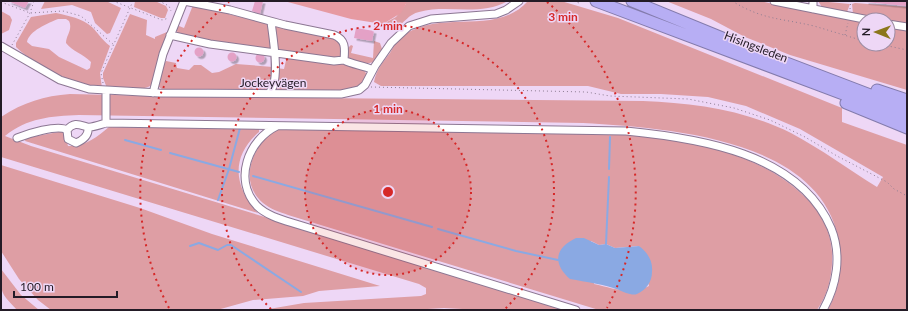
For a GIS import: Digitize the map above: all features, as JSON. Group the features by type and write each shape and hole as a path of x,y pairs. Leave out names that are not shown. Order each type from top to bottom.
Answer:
{"highway":[{"name":"Hisingsleden","path":"596,1 907,108"},
{"name":"Hisingsleden","path":"632,1 746,52 907,118"},
{"path":"746,52 816,69 907,100"},
{"path":"746,52 775,74 907,128"}],"street":[{"path":"153,93 163,54 184,1 230,10 271,22 341,38 345,44 344,60"},
{"path":"365,85 391,43 403,31 416,23 431,19 496,14 506,10 519,1"},
{"path":"774,1 856,17"},
{"path":"813,1 813,9"},
{"path":"269,93 274,85 274,52 271,22"},
{"path":"896,25 907,27"},
{"path":"170,35 210,44 334,61 344,60 353,65 366,66 373,70"},
{"name":"Jockeyvägen","path":"1,46 60,80 81,88 106,91 153,93 341,94 359,90 365,85"},
{"path":"106,91 106,123"},
{"path":"88,128 86,137 76,143 68,139 67,130 70,126 79,124 88,128 106,123 626,131 683,138 755,158 779,170 806,191 817,203 829,224 835,242 836,274 832,293 823,310"},
{"path":"279,126 271,129 258,142 248,155 246,163 245,179 249,192 258,206 263,210 296,224 576,310"},
{"path":"17,138 54,129 64,128 67,130"}],"path":[{"path":"9,51 30,13 34,1"},
{"path":"113,1 166,20 171,14 170,7 159,1"},
{"path":"106,91 101,73 133,1"},
{"path":"574,1 579,3 580,1"},
{"path":"732,1 766,18 813,26 856,38"},
{"path":"850,14 851,1"},
{"path":"1,2 30,13 63,12 81,16 114,45"},
{"path":"845,36 848,21"},
{"path":"896,48 907,50"},
{"path":"365,85 373,88 586,92 610,96 688,99 734,108 770,120 805,137 871,175 887,182 894,189 907,196"}],"shaded area":[{"path":"45,1 106,1 121,8 110,33 107,34 95,23 91,12 72,5 41,9"},
{"path":"135,1 155,1 166,6 168,10 165,18 161,18 134,7"},
{"path":"284,1 406,1 406,4 401,13 383,24 351,19"},
{"path":"406,1 508,1 497,6 486,8 441,9 419,12 409,17 396,28 383,24 396,17 406,4"},
{"path":"528,1 561,1 618,18 842,108 842,122 907,145 907,310 828,310 838,284 841,256 838,237 824,204 801,178 769,158 733,144 694,135 654,129 583,123 79,115 40,119 22,125 5,136 31,146 571,310 481,310 444,308 411,310 263,310 304,303 421,296 426,294 426,288 419,284 1,157 1,117 18,107 34,101 51,96 70,94 202,97 643,101 719,109 756,119 774,125 802,139 877,187 883,177 800,129 746,106 708,97 661,94 621,94 588,86 381,86 374,82 378,70 397,41 415,29 431,24 483,21 499,18 515,12"},
{"path":"666,1 760,1 856,21 856,52 896,52 896,29 907,31 907,90 790,55 745,37 711,19"},
{"path":"818,1 850,4 847,12 822,7"},
{"path":"852,4 907,7 907,24 896,22 896,12 856,12 856,15 853,14"},
{"path":"193,5 268,24 272,49 213,43 178,34 176,28 179,26 184,28"},
{"path":"1,11 10,16 12,20 9,30 1,34"},
{"path":"56,13 80,19 92,27 110,46 100,73 102,88 80,83 56,74 44,68 16,47 16,43 31,17","holes":["58,19 66,19 70,24 70,30 66,43 91,62 90,68 87,70 59,57 49,49 32,46 27,42 31,34 40,28"]},
{"path":"130,14 147,20 146,35 155,39 155,37 167,32 153,84 148,87 137,89 107,88 103,78 103,73"},
{"path":"274,25 333,38 340,43 342,54 338,58 277,50"},
{"path":"374,41 380,43 382,49 376,60 369,63 364,63 348,59 347,49 351,45 353,46 351,53 373,58"},
{"path":"287,56 348,65 364,70 367,75 360,87 351,91 276,90 276,68 284,69"},
{"path":"166,61 176,63 177,68 189,70 194,65 201,65 212,73 219,72 236,64 273,67 272,86 268,90 162,89 159,87 162,70"},
{"path":"109,127 259,129 259,132 243,152 239,172 240,183 244,193 258,213 25,141 26,138 64,131 68,146 80,145 90,141"},
{"path":"277,129 635,134 703,146 746,159 767,169 786,181 810,202 820,215 827,229 832,252 831,275 825,297 817,310 599,310 272,209 263,203 255,194 251,184 250,174 251,163 255,153 268,136","holes":["591,241 599,245 606,244 615,248 639,246 649,286 642,289 629,291 594,284"]},
{"path":"1,165 140,208 212,234 380,286 319,291 303,296 253,300 217,310 51,310 38,300 19,279 1,251"},
{"path":"1,269 21,295 39,310 17,310 11,304 4,296 1,283"}],"water":[{"path":"576,238 584,238 599,245 606,244 615,248 639,246 645,251 652,264 652,276 646,288 637,294 628,294 607,286 570,279 560,267 558,256 564,246"}],"building":[{"path":"8,1 29,1 25,8"},
{"path":"255,1 263,1 260,14 252,11"},
{"path":"907,1 907,6 866,2"},
{"path":"356,28 374,31 372,41 354,38"},
{"path":"199,47 204,52 199,57 194,52"},
{"path":"232,52 237,57 232,62 227,57"},
{"path":"260,53 265,58 260,63 255,58"}],"waterway":[{"path":"218,200 229,169 240,128"},
{"path":"609,169 610,137"},
{"path":"125,140 161,150"},
{"path":"170,153 239,172"},
{"path":"253,176 432,227"},
{"path":"606,244 609,177"},
{"path":"438,229 516,251 558,260"},
{"path":"190,246 199,243 218,250 227,245 231,245 301,292"}]}
